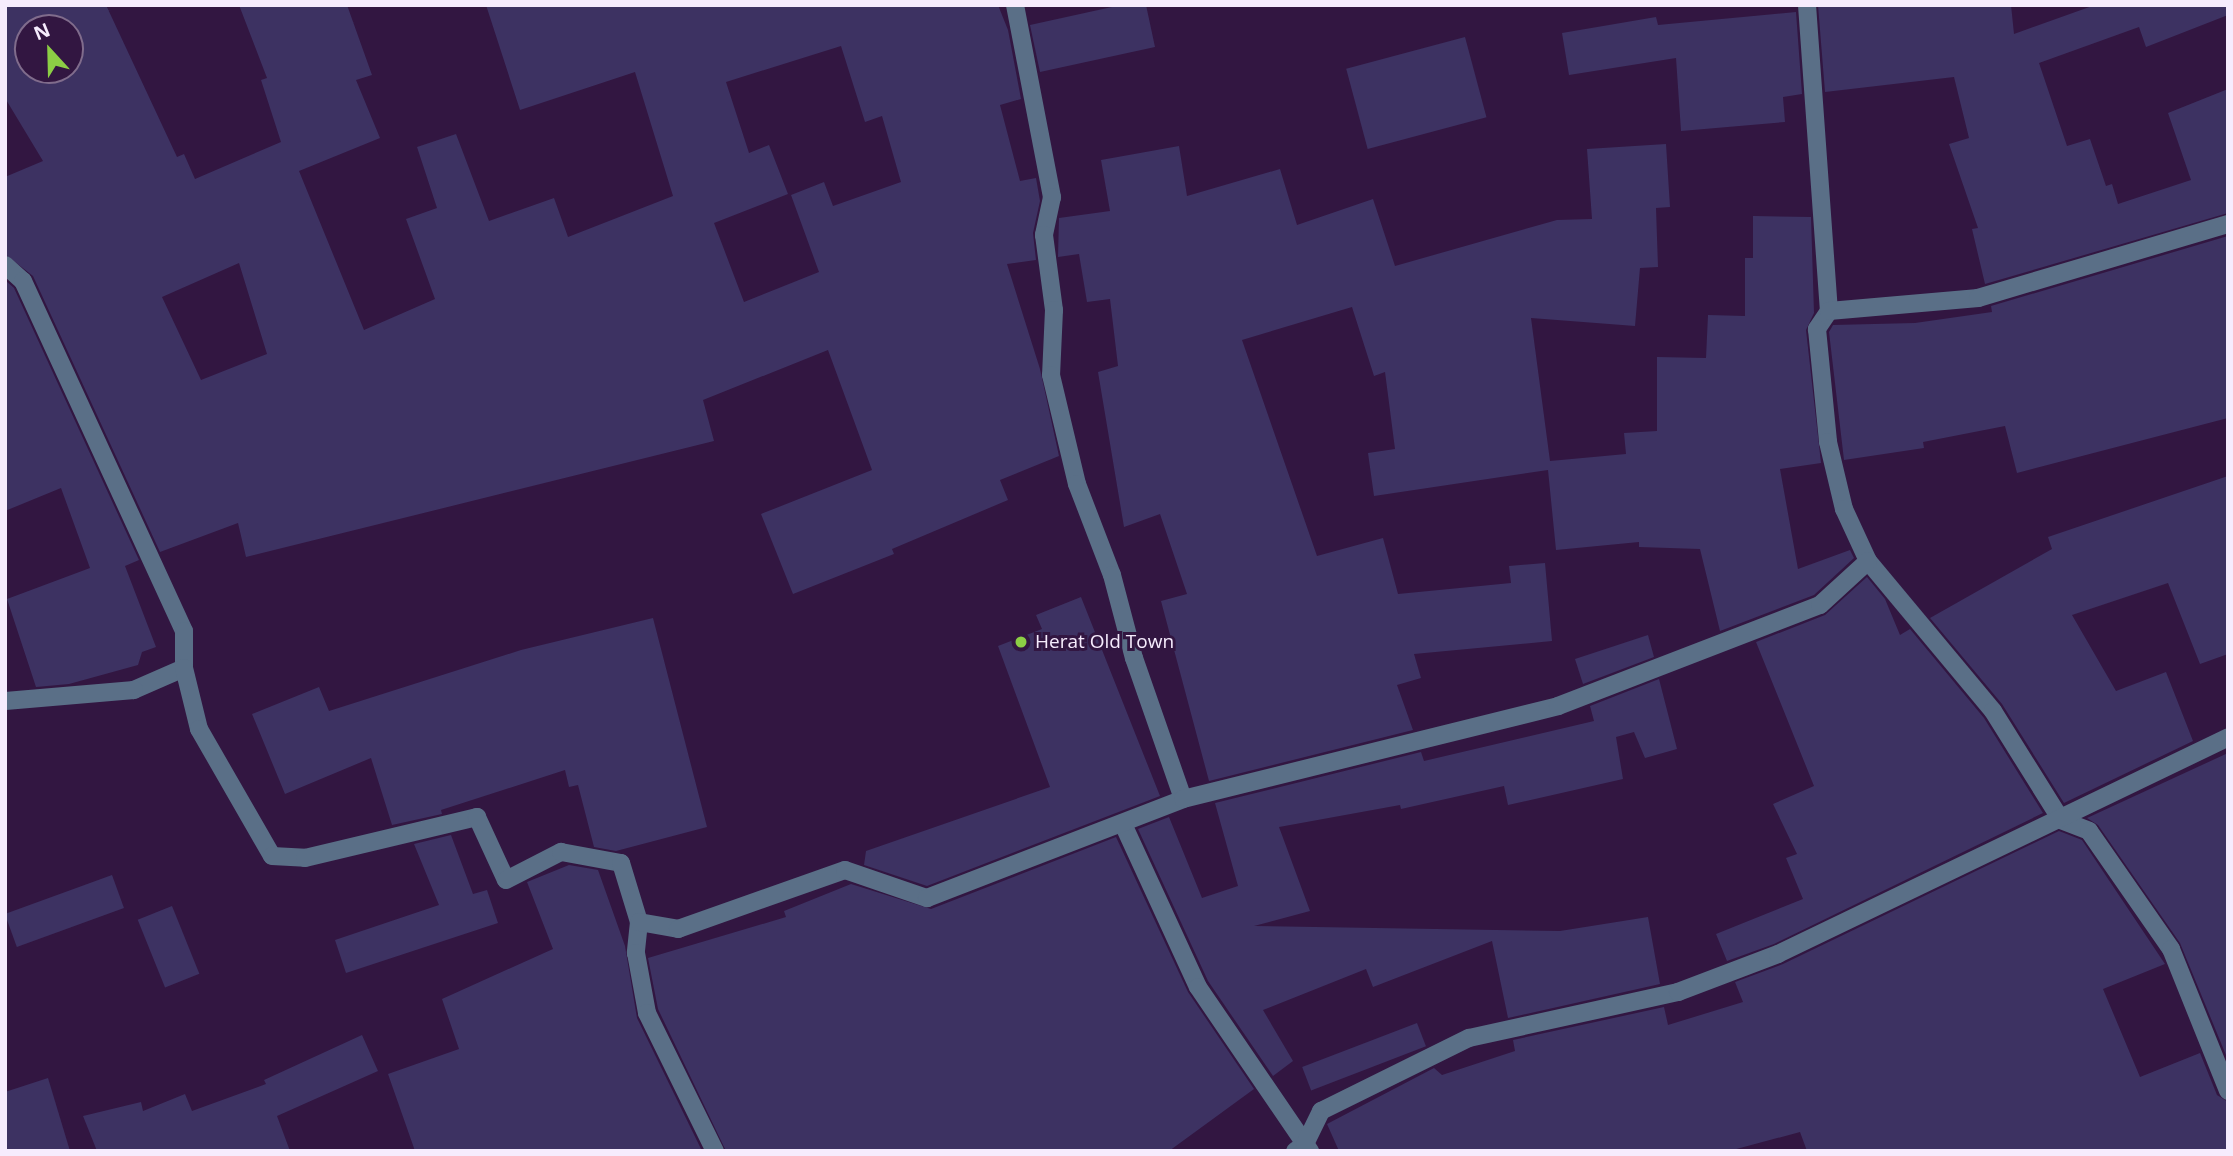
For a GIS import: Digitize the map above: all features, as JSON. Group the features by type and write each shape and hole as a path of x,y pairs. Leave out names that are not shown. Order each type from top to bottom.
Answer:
{"street":[{"path":"1015,5 1052,197 1044,235 1054,310 1051,375 1077,484 1112,575 1134,658 1183,799"},
{"path":"1807,5 1829,311 1817,329 1828,442 1844,509 1868,561 1993,711 2061,820 2089,831 2171,949 2228,1091"},
{"path":"1829,311 1978,298 2228,224"},
{"path":"5,265 23,281 184,631 184,668 200,729 272,856 305,858 477,817 506,880 561,852 621,863 639,922 636,953 648,1013 716,1151"},
{"path":"639,922 678,929 845,870 927,898 1183,799 1558,706 1821,605 1868,561"},
{"path":"5,701 134,690 184,668"},
{"path":"1304,1148 1321,1111 1469,1038 1678,992 1778,954 2061,820 2228,737"},
{"path":"1123,824 1198,987 1304,1148"}],"building":[{"path":"5,5 106,5 177,157 184,154 195,179 281,142 261,80 267,78 239,5 347,5 372,75 356,80 380,138 299,171 364,330 435,299 406,219 437,208 417,147 456,134 489,221 554,198 568,237 673,196 635,72 520,110 486,5 998,5 1008,30 1021,99 1000,105 1020,181 1036,178 1040,201 1033,233 1036,260 1007,264 1040,369 1059,456 1000,480 1008,500 892,549 894,554 793,594 761,514 872,470 828,350 703,400 714,441 246,557 238,523 160,552 33,276 5,254 5,177 43,161 5,98","holes":["841,46 865,122 882,116 901,182 833,206 824,182 791,195 819,272 744,302 714,223 788,194 769,145 749,153 726,82","239,263 267,354 201,380 162,297"]},
{"path":"1121,5 1146,5 1155,47 1040,72 1030,25"},
{"path":"1818,5 2011,5 2014,34 2095,5 2228,5 2228,15 2146,47 2139,27 2039,63 2067,146 2090,139 2106,186 2112,184 2118,204 2191,180 2168,113 2228,89 2228,213 1985,284 1972,229 1978,228 1949,144 1969,138 1954,77 1825,92"},
{"path":"1796,12 1802,94 1783,97 1785,122 1681,131 1676,58 1569,75 1562,33 1656,17 1658,25"},
{"path":"1465,37 1486,117 1368,149 1346,69"},
{"path":"1666,144 1670,207 1656,208 1658,267 1640,268 1635,326 1531,318 1550,461 1626,454 1624,433 1657,431 1657,357 1706,358 1708,315 1745,316 1745,258 1753,258 1753,216 1811,217 1814,313 1806,330 1821,463 1780,469 1798,569 1850,550 1854,558 1814,595 1720,631 1700,549 1639,547 1639,542 1556,550 1548,470 1374,496 1368,453 1395,449 1385,372 1374,376 1352,307 1242,340 1317,556 1383,538 1398,594 1511,583 1509,566 1545,563 1552,641 1414,654 1421,678 1397,685 1413,730 1209,781 1161,601 1187,594 1160,514 1124,527 1098,372 1118,366 1110,299 1087,302 1079,254 1058,257 1059,218 1110,211 1101,160 1179,146 1187,196 1280,169 1297,225 1373,199 1395,266 1557,220 1592,219 1587,149"},
{"path":"2228,236 2228,418 2017,473 2005,426 1923,442 1924,448 1844,460 1829,332 1833,325 1915,323 1992,312 1991,306"},
{"path":"5,280 14,288 139,560 125,566 156,647 142,652 138,665 69,684 36,687 7,599 90,568 61,488 5,511"},
{"path":"2228,476 2228,654 2200,664 2168,583 2072,615 2116,691 2166,672 2193,741 2064,803 2002,704 1930,618 2052,549 2048,537"},
{"path":"1867,577 1885,599 1900,635 1910,629 1984,718 2043,813 1774,944 1727,961 1716,934 1803,899 1786,858 1797,854 1773,804 1814,786 1756,642 1825,615"},
{"path":"1081,597 1160,796 927,886 864,865 866,851 1050,787 998,646 1042,629 1036,615"},
{"path":"653,618 707,827 616,851 594,847 578,785 569,787 565,770 441,810 442,814 392,825 371,758 285,794 252,714 319,687 329,711 521,650"},
{"path":"1648,635 1654,657 1583,684 1575,659"},
{"path":"1659,679 1677,749 1645,758 1634,732 1616,737 1623,779 1508,805 1504,786 1401,809 1400,805 1279,827 1310,911 1254,926 1560,931 1648,917 1660,984 1508,1018 1492,941 1373,987 1366,969 1263,1010 1293,1061 1273,1076 1208,981 1138,829 1169,817 1202,898 1238,886 1215,803 1421,752 1424,761 1594,721 1590,706"},
{"path":"2228,753 2228,1060 2180,943 2098,825 2087,818"},
{"path":"2059,831 2082,840 2165,964 2103,989 2140,1077 2200,1053 2217,1095 2228,1102 2228,1151 1807,1151 1800,1132 1729,1151 1339,1151 1327,1124 1434,1068 1442,1075 1515,1051 1513,1040 1664,1007 1668,1025 1743,1002 1735,982 1783,964"},
{"path":"451,835 473,894 487,890 498,923 346,973 335,940 439,905 414,844"},
{"path":"1116,837 1188,992 1254,1089 1169,1151 726,1151 658,1009 648,958 786,917 784,911 851,884 931,909"},
{"path":"569,865 598,870 625,946 637,1018 702,1151 415,1151 388,1074 459,1049 442,999 553,949 527,882"},
{"path":"112,875 124,908 17,947 5,914"},
{"path":"172,906 199,974 165,988 138,920"},
{"path":"1417,1023 1426,1046 1311,1090 1302,1067"},
{"path":"362,1035 378,1071 277,1116 290,1151 97,1151 83,1116 141,1102 143,1111 185,1094 192,1111 266,1084 264,1080"},
{"path":"48,1078 70,1151 5,1151 5,1092"}],"place":[{"name":"Herat Old Town","path":"1021,642"}]}
